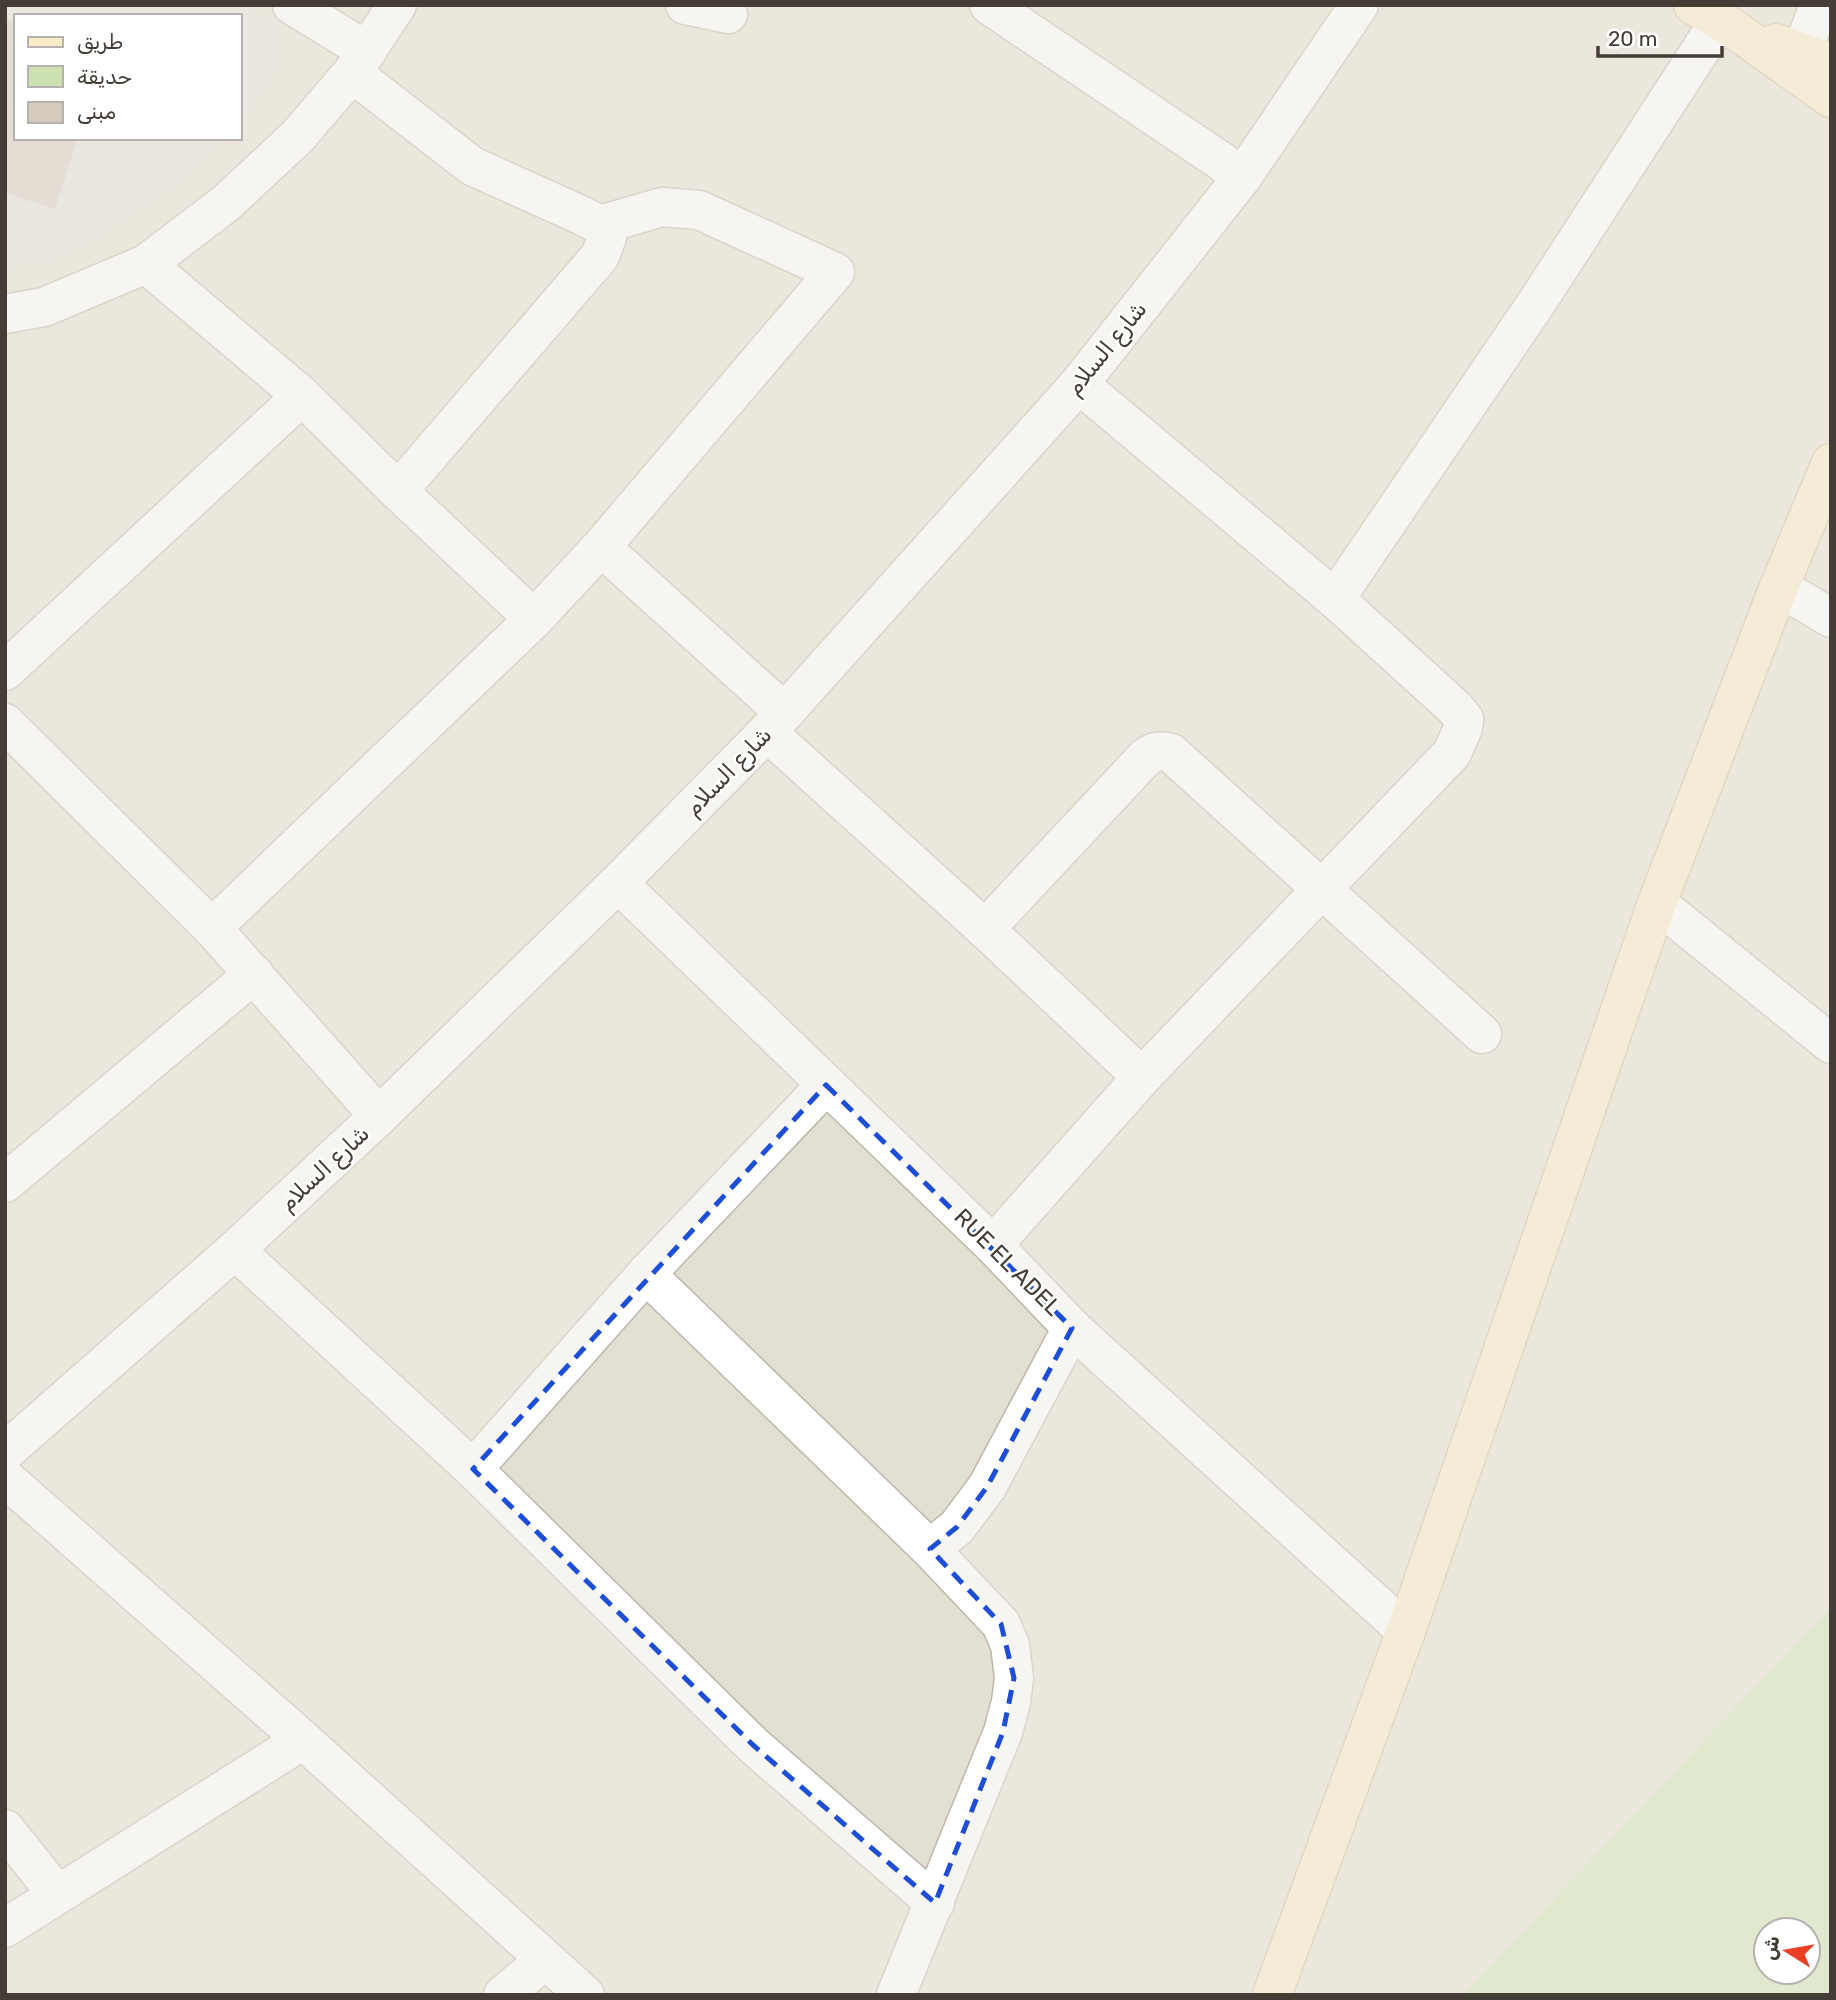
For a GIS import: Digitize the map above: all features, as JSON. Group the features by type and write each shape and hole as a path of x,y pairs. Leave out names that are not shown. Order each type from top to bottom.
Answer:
{"main road":[{"path":"1715,18 1816,58"},
{"path":"1715,18 1831,98"},
{"path":"1272,1995 1406,1631 1657,903 1829,464"}],"street":[{"path":"292,5 359,62 472,166 600,225 607,237 600,256 398,491"},
{"path":"5,314 44,307 146,264 225,204 297,137 359,62 397,5"},
{"path":"685,5 729,14"},
{"path":"989,5 1242,176"},
{"name":"شارع السلام","path":"5,1452 235,1250 379,1116 618,883 776,722 1079,383 1242,176 1359,5"},
{"path":"1816,58 1819,5"},
{"path":"1335,599 1537,302 1715,18"},
{"path":"212,928 534,619 601,547 835,272 699,210 662,207 600,225"},
{"path":"146,264 302,397 534,619"},
{"path":"993,1245 1142,1077 1451,753 1463,728 1464,719 1457,709 1335,599 1079,383"},
{"path":"5,671 302,397"},
{"path":"601,547 985,929 1142,1077"},
{"path":"1779,587 1831,618"},
{"path":"5,723 212,928 379,1116"},
{"path":"985,929 1144,759 1160,750 1171,753 1482,1034"},
{"name":"RUE EL ADEL","path":"618,883 993,1245 1072,1328 1406,1631"},
{"path":"1657,903 1831,1044"},
{"path":"5,1183 254,974"},
{"path":"473,1469 646,1274 826,1085"},
{"path":"235,1250 473,1469 752,1745 935,1903"},
{"path":"646,1274 930,1549 1001,1624 1010,1645 1014,1678 1003,1732 896,1995"},
{"path":"930,1549 957,1527 987,1487 1072,1328"},
{"path":"5,1478 303,1740 585,1995"},
{"path":"5,1928 303,1740"},
{"path":"5,1829 57,1894"},
{"path":"503,1995 545,1960"}],"highlighted area":[{"path":"826,1085 1072,1328 987,1487 957,1527 930,1549 1001,1624 1014,1678 1003,1732 935,1903 753,1745 473,1469"}],"shaded area":[{"path":"5,5 1831,5 1831,1995 5,1995"},
{"path":"5,5 242,5 274,25 282,64 242,118 242,14 14,14 14,140 221,140 191,172 125,220 59,256 5,268"}],"green space":[{"path":"1831,1607 1831,1995 1463,1995"}],"building":[{"path":"5,19 14,21 14,140 77,140 55,209 5,193"}]}
